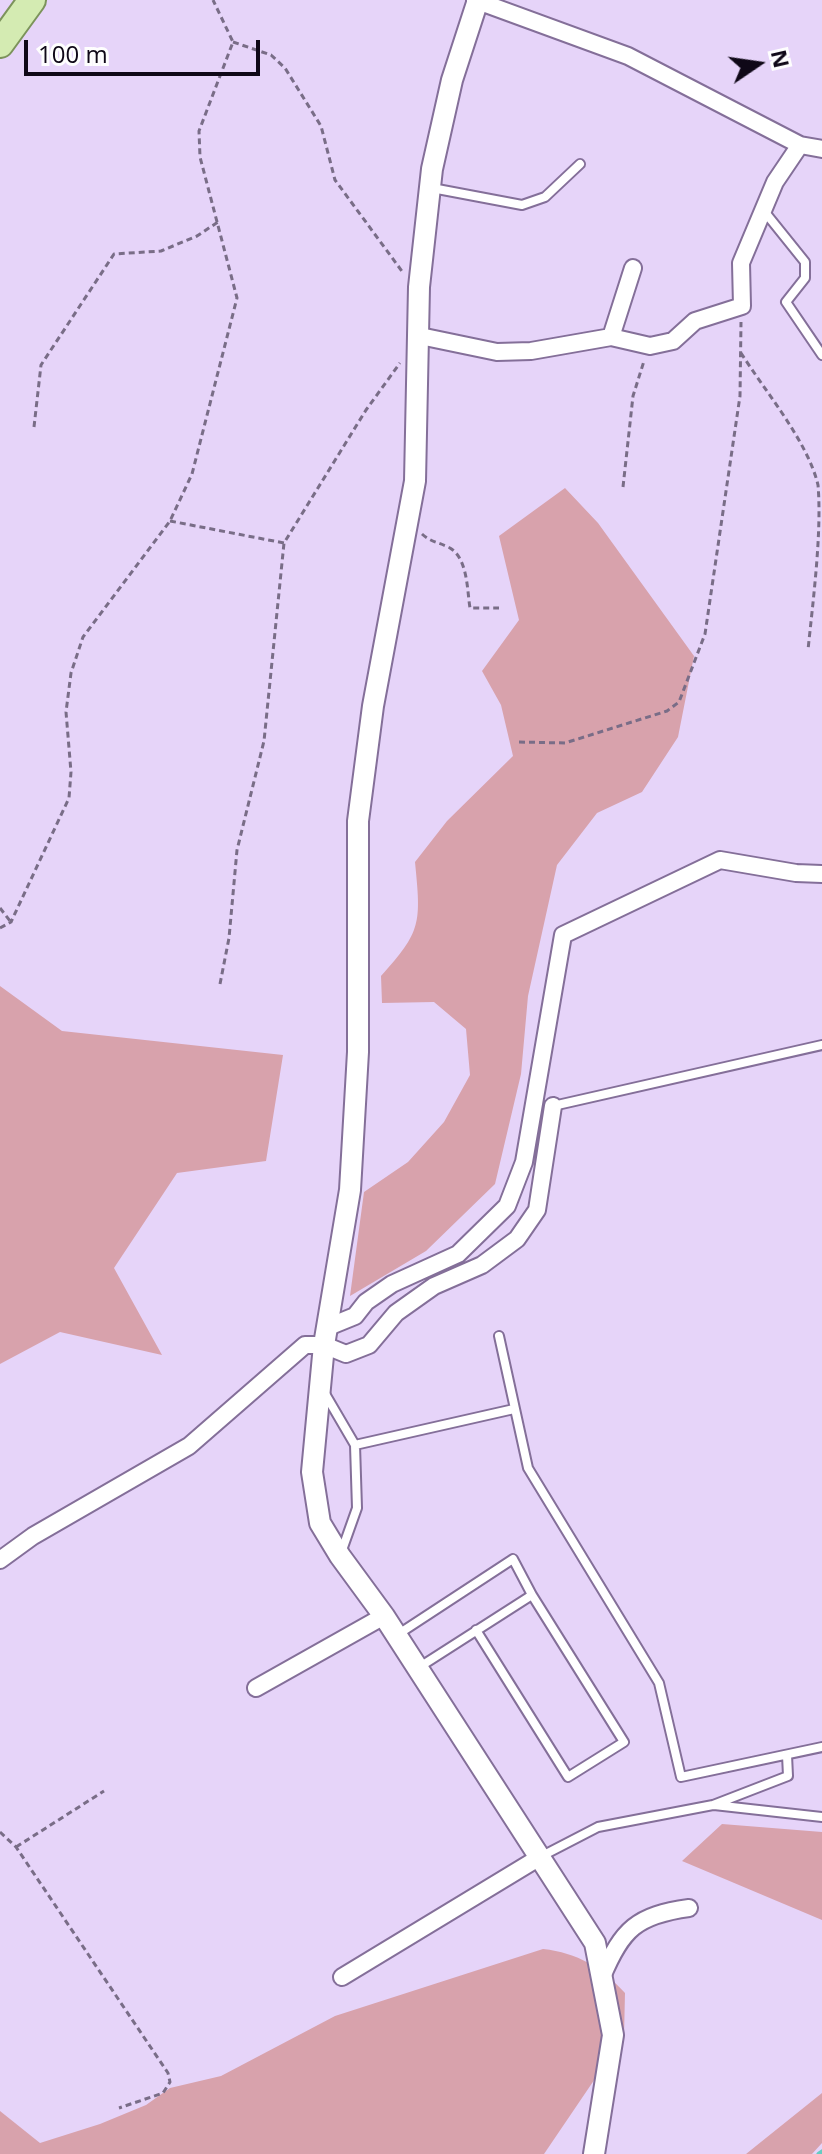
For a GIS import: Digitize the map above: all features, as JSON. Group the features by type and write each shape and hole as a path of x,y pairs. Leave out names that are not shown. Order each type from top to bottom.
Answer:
{"main road":[{"path":"0,44 32,0"}],"street":[{"path":"594,2154 613,2035 595,1943 384,1616 320,1523 312,1472 326,1336 350,1190 358,1052 358,821 373,706 415,481 419,287 430,188 452,80 477,0 628,56 800,145 822,149"},
{"path":"420,336 497,352 531,351 611,337 657,345 673,341 695,321 742,306 741,263 775,182 800,145"},
{"path":"611,337 633,268"},
{"path":"0,1560 33,1536 189,1446 305,1345 326,1336 355,1316 366,1302 392,1284 458,1254 507,1206 524,1162 563,935 720,860 822,874"},
{"path":"326,1336 346,1354 369,1345 396,1313 434,1286 482,1265 517,1239 537,1210 553,1106"},
{"path":"256,1688 384,1616"},
{"path":"342,1977 540,1857"},
{"path":"602,1977 614,1949 634,1925 647,1917 689,1908"}],"lane":[{"path":"800,145 822,139"},
{"path":"430,188 522,205 545,197 580,164"},
{"path":"763,211 805,262 805,278 786,302 822,355"},
{"path":"553,1106 822,1045"},
{"path":"499,1336 528,1468 659,1683 681,1777 822,1747"},
{"path":"322,1389 355,1445 357,1508 340,1556"},
{"path":"355,1445 514,1409"},
{"path":"396,1635 513,1559 532,1595 624,1742 568,1777 476,1630"},
{"path":"417,1668 532,1595"},
{"path":"540,1857 598,1827 713,1805 788,1776 787,1755"},
{"path":"713,1805 822,1817"}],"path":[{"path":"213,0 233,42 271,55 285,68 321,126 335,180 396,267 419,287"},
{"path":"0,928 11,922 69,798 70,756 66,712 71,673 79,647 170,521 192,474 237,298 200,157 199,131 233,42"},
{"path":"34,427 41,365 114,254 161,251 197,236 218,222"},
{"path":"519,742 565,743 667,711 679,702 705,634 740,396 742,306"},
{"path":"220,984 229,938 237,850 264,741 284,543 366,410 420,336"},
{"path":"623,487 633,396 643,363 657,345"},
{"path":"741,353 808,459 818,484 822,511 808,650"},
{"path":"408,520 431,543 450,548 461,561 470,608 499,608"},
{"path":"170,521 284,543"},
{"path":"0,908 11,922"},
{"path":"16,1847 104,1791"},
{"path":"0,1832 16,1847 168,2073 170,2082 163,2093 119,2108"}],"shaded area":[{"path":"565,488 598,523 694,656 678,737 642,792 597,813 557,865 528,996 521,1074 495,1184 426,1251 350,1296 364,1192 408,1162 444,1122 470,1075 466,1029 434,1002 382,1003 381,976 404,948 416,925 418,899 415,862 447,821 513,756 501,705 482,671 519,620 499,536"},
{"path":"0,986 62,1031 283,1055 266,1161 177,1173 114,1268 162,1355 60,1332 0,1364"},
{"path":"722,1824 822,1832 822,1920 682,1861"},
{"path":"543,1949 588,1963 625,1993 624,2036 544,2154 0,2154 0,2111 40,2143 146,2105 170,2088 221,2076 335,2016"},
{"path":"822,2093 822,2143 812,2154 746,2154"}]}
